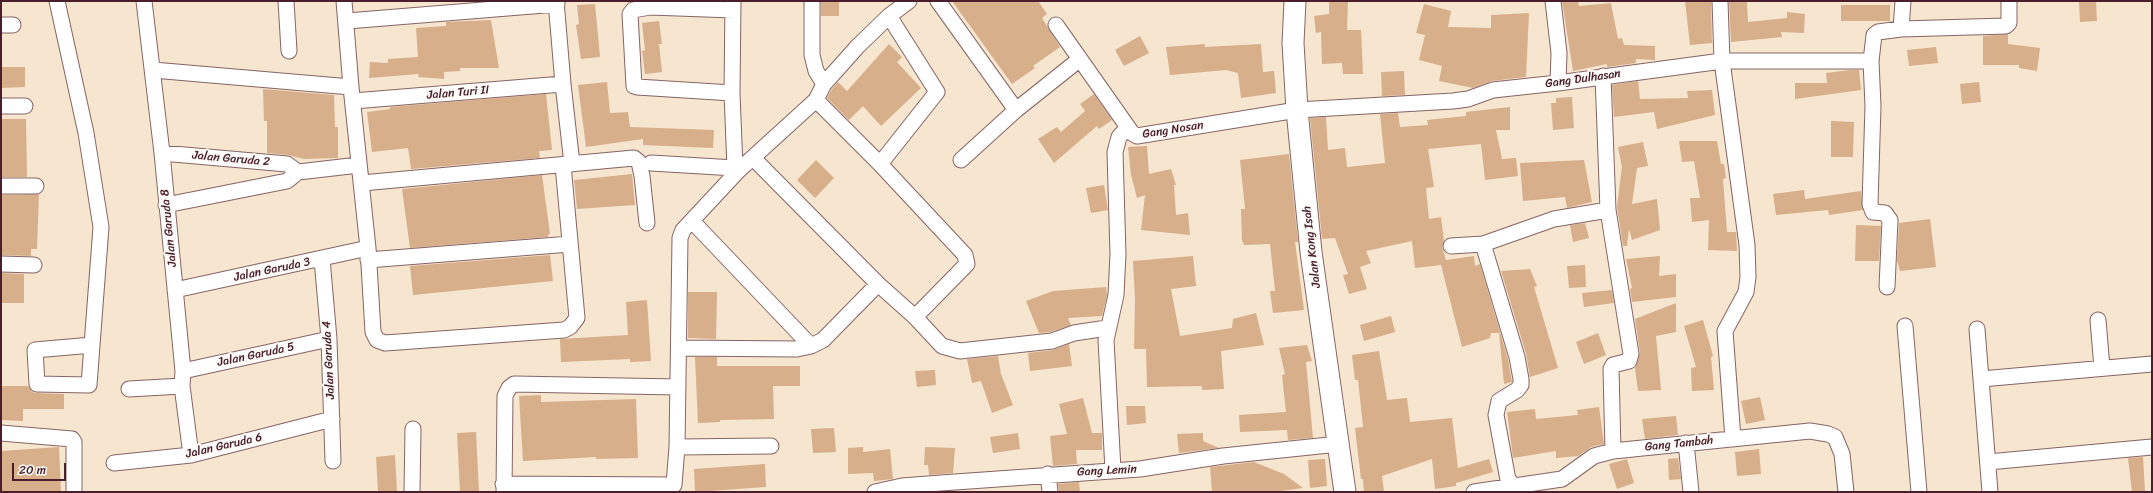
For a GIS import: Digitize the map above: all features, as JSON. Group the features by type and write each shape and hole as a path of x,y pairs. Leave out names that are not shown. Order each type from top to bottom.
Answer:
{"street":[{"path":"57,1 86,133 101,227 92,345"},
{"name":"Jalan Garuda 8","path":"144,1 162,153 183,371 182,386 191,455"},
{"path":"286,1 289,51"},
{"path":"344,1 359,165 362,183 373,332 381,342 385,344 564,330 570,327 577,318 570,244 568,165 556,2 347,21"},
{"path":"812,1 812,55 816,71 824,84"},
{"path":"938,1 1016,110"},
{"name":"Jalan Kong Isah","path":"1295,1 1294,43 1297,110 1311,252 1345,492"},
{"path":"1553,1 1559,53 1558,83"},
{"path":"1720,1 1722,61 1747,245 1748,277 1746,292 1725,331 1733,439"},
{"path":"1901,29 1903,1"},
{"path":"1887,287 1890,220 1885,213 1873,212 1870,204 1873,106 1871,61 1875,33 1901,29 2006,26 2009,23 2009,1"},
{"path":"678,387 514,384 509,388 505,396 504,488 674,488 677,447 679,348 680,238 685,227 692,221 736,170 753,158 816,100 824,84 889,16 908,2"},
{"path":"732,93 637,88 634,86 630,14 633,10 650,4 733,5 732,93 736,170"},
{"path":"880,164 938,92 889,16"},
{"name":"Gang Nosan","path":"1056,25 1132,133 1137,136 1297,110"},
{"path":"961,160 1016,110 1080,59"},
{"name":"Gang Dulhasan","path":"1297,110 1453,101 1468,99 1493,90 1558,83 1722,61 1871,61"},
{"name":"Jalan Turi II","path":"153,70 352,94 563,84"},
{"path":"1603,76 1608,210 1631,354 1629,361 1613,365 1611,369 1614,450"},
{"path":"816,100 880,164 964,252 967,264 915,317"},
{"path":"1,106 25,106"},
{"path":"1113,470 1106,340 1107,328 1116,295 1118,254 1115,152 1119,137 1128,127"},
{"name":"Jalan Garuda 2","path":"162,153 287,164 298,172"},
{"path":"753,158 878,284 915,317 942,346 960,351 1052,342 1074,333 1107,328"},
{"path":"362,183 637,159 642,176 647,223"},
{"path":"651,162 736,170"},
{"name":"Jalan Garuda 2","path":"166,205 287,181 298,172 359,165"},
{"path":"1,186 36,186"},
{"path":"1451,246 1483,244 1554,219 1608,210"},
{"path":"692,221 811,346"},
{"name":"Jalan Garuda 3","path":"175,290 322,259 368,254 570,244"},
{"path":"1483,244 1517,357 1521,379 1518,390 1499,401 1496,415 1508,480 1515,488"},
{"name":"Jalan Garuda 4","path":"322,259 329,339 333,461"},
{"path":"1,264 34,265"},
{"path":"679,348 797,349 811,346 823,340 878,284"},
{"path":"2098,320 2102,368"},
{"path":"1905,326 1919,492"},
{"path":"1977,329 1990,492"},
{"name":"Jalan Garuda 5","path":"183,371 329,339"},
{"path":"1981,379 2152,364"},
{"path":"129,389 182,386"},
{"name":"Jalan Garuda 6","path":"114,463 191,455 332,419"},
{"path":"412,429 412,492"},
{"name":"Gang Tambah","path":"1474,492 1515,488 1562,479 1594,456 1614,450 1810,431 1828,434 1835,437 1842,454 1846,492"},
{"path":"1,432 72,439 74,442 74,492"},
{"path":"1686,443 1691,492"},
{"name":"Gang Lemin","path":"875,492 902,486 973,487 1048,474 1140,469 1222,456 1339,444"},
{"path":"677,447 771,446"},
{"path":"1988,462 2152,447"},
{"path":"1048,474 1050,492"}],"building":[{"path":"821,1 839,1 839,16 821,16"},
{"path":"952,1 1038,1 1047,14 1042,18 1060,47 1033,66 1035,68 1012,84"},
{"path":"1329,1 1348,1 1347,30 1361,30 1363,74 1343,74 1342,63 1322,64 1321,32 1316,33 1314,16 1329,14"},
{"path":"1562,1 1578,1 1579,6 1611,3 1618,39 1622,38 1624,45 1655,46 1655,60 1636,59 1636,63 1607,67 1607,64 1573,71"},
{"path":"1685,1 1711,1 1712,43 1690,45"},
{"path":"1729,1 1747,1 1748,22 1787,18 1787,12 1805,14 1804,33 1781,32 1782,37 1731,42"},
{"path":"2079,1 2096,1 2097,21 2080,22"},
{"path":"595,4 600,57 581,59 576,25 579,24 577,5"},
{"path":"1424,4 1451,11 1448,27 1491,28 1491,15 1529,13 1526,77 1492,81 1473,88 1439,81 1442,66 1419,60 1425,35 1416,33"},
{"path":"1841,5 1890,5 1890,21 1841,21"},
{"path":"491,20 499,68 460,68 460,71 444,72 444,79 418,77 419,74 369,78 370,62 388,63 388,59 418,57 416,28 446,26 446,22"},
{"path":"659,21 662,44 659,44 662,72 645,74 642,51 645,50 642,23"},
{"path":"2008,34 2008,44 2040,48 2037,71 2019,68 2019,65 1983,65 1983,36"},
{"path":"1140,36 1149,53 1124,66 1115,50"},
{"path":"889,44 902,57 897,62 921,88 881,126 863,106 849,120 827,98 838,82 847,91"},
{"path":"1205,44 1205,47 1261,44 1263,72 1274,71 1276,93 1241,98 1238,73 1226,70 1170,75 1166,47"},
{"path":"1936,47 1938,63 1909,66 1907,50"},
{"path":"1,67 25,67 25,87 1,88"},
{"path":"1859,70 1861,90 1795,99 1795,83 1827,83 1826,73"},
{"path":"1404,71 1405,95 1382,96 1381,72"},
{"path":"1638,81 1640,99 1688,98 1687,91 1712,90 1715,115 1657,129 1654,112 1614,117 1612,85"},
{"path":"607,82 610,113 628,112 630,127 714,130 713,148 643,145 643,139 586,147 578,85"},
{"path":"1979,82 1981,102 1962,104 1960,84"},
{"path":"263,89 334,95 335,127 338,127 338,158 304,159 288,155 267,153 267,121 264,121"},
{"path":"546,94 552,150 539,151 540,158 411,169 408,148 372,152 367,112 390,109 390,107"},
{"path":"1094,94 1112,120 1099,129 1097,126 1054,163 1038,139 1057,127 1061,132 1085,111 1080,104"},
{"path":"1572,97 1574,128 1553,130 1551,103 1556,103 1556,98"},
{"path":"1510,107 1510,130 1496,130 1502,159 1516,158 1518,176 1485,180 1481,144 1428,149 1434,187 1426,188 1429,219 1441,217 1444,241 1442,247 1446,260 1474,256 1475,266 1480,264 1508,359 1512,382 1504,384 1499,333 1491,333 1490,338 1462,347 1441,265 1415,268 1412,241 1366,251 1371,263 1360,267 1367,289 1349,294 1343,275 1348,274 1335,238 1322,239 1310,118 1326,117 1328,150 1345,148 1347,167 1385,163 1380,114 1398,113 1400,127 1428,125 1427,120 1466,116 1466,112"},
{"path":"1,119 26,119 27,177 1,177"},
{"path":"1831,121 1854,122 1853,157 1831,157"},
{"path":"1679,141 1717,141 1721,164 1724,164 1726,178 1723,179 1727,232 1736,232 1737,251 1708,250 1709,220 1692,222 1690,198 1700,198 1694,161 1682,162"},
{"path":"1643,142 1648,166 1637,168 1632,204 1657,199 1660,230 1632,240 1629,229 1627,246 1623,246 1617,207 1622,167 1618,147"},
{"path":"1147,146 1149,174 1171,169 1176,185 1174,185 1176,215 1188,213 1190,235 1141,230 1145,195 1137,198 1131,175 1128,147"},
{"path":"1289,154 1298,242 1295,242 1304,310 1273,313 1270,291 1275,291 1270,244 1244,245 1242,240 1241,209 1245,209 1240,160"},
{"path":"816,160 834,178 815,198 797,180"},
{"path":"1584,160 1592,202 1567,208 1565,197 1523,201 1520,163"},
{"path":"632,174 635,205 577,209 574,180"},
{"path":"542,175 550,234 548,237 410,248 402,189"},
{"path":"1104,185 1108,210 1091,213 1086,188"},
{"path":"1804,190 1805,199 1861,191 1863,210 1829,215 1828,210 1776,215 1773,194"},
{"path":"39,194 37,249 31,249 31,256 1,255 1,195"},
{"path":"1930,219 1936,267 1900,271 1897,261 1899,223"},
{"path":"1585,223 1589,238 1573,242 1570,225"},
{"path":"1856,225 1881,226 1879,261 1855,261"},
{"path":"550,255 553,281 413,295 410,266"},
{"path":"1193,256 1196,286 1171,289 1180,336 1232,328 1233,319 1256,313 1264,345 1221,351 1224,389 1202,390 1202,386 1147,387 1146,349 1134,349 1135,299 1133,261"},
{"path":"1660,256 1659,276 1676,274 1676,297 1632,302 1630,289 1632,288 1626,259"},
{"path":"1585,265 1586,287 1569,288 1567,266"},
{"path":"1530,269 1537,286 1534,287 1558,368 1530,377 1526,354 1501,271"},
{"path":"1,273 24,274 24,303 1,303"},
{"path":"1106,287 1107,295 1102,316 1068,318 1071,325 1050,332 1039,333 1026,301 1053,291"},
{"path":"1612,290 1614,303 1584,307 1582,293"},
{"path":"688,292 717,292 716,339 688,338"},
{"path":"647,300 651,361 630,362 630,359 561,362 560,339 628,335 626,302"},
{"path":"1676,303 1676,332 1656,336 1661,390 1638,391 1635,368 1640,353 1635,319"},
{"path":"1391,316 1395,332 1364,341 1360,325"},
{"path":"1703,320 1713,356 1711,357 1714,390 1692,391 1691,368 1696,367 1684,326"},
{"path":"1598,333 1606,355 1584,364 1576,342"},
{"path":"1069,344 1072,366 1030,371 1028,353 1053,350"},
{"path":"1307,345 1312,361 1306,362 1313,438 1288,440 1287,430 1240,432 1239,415 1286,412 1282,375 1285,374 1279,348"},
{"path":"1379,351 1387,400 1407,398 1410,422 1452,418 1458,468 1489,459 1493,472 1456,483 1456,486 1435,489 1432,459 1382,476 1384,492 1364,492 1355,428 1363,427 1358,380 1355,380 1352,355"},
{"path":"998,356 1001,374 1013,405 992,413 981,381 972,383 967,359"},
{"path":"695,357 717,357 717,366 800,366 800,386 773,386 774,419 720,420 720,422 698,423"},
{"path":"935,370 936,385 917,387 915,371"},
{"path":"1,386 28,386 32,392 36,393 64,394 64,409 23,409 23,421 1,420"},
{"path":"541,395 541,402 636,399 638,458 596,459 596,457 523,461 519,396"},
{"path":"1760,397 1765,420 1746,424 1741,401"},
{"path":"1083,398 1092,433 1102,433 1102,450 1076,450 1077,464 1053,466 1050,436 1067,434 1059,404"},
{"path":"1126,406 1145,406 1146,423 1127,425"},
{"path":"1599,407 1604,444 1591,447 1578,456 1556,458 1556,451 1513,458 1507,412 1535,409 1536,419 1578,415 1577,410"},
{"path":"1676,416 1678,435 1645,439 1642,419"},
{"path":"834,428 836,452 813,453 811,429"},
{"path":"476,432 479,492 460,492 457,433"},
{"path":"1018,433 1020,449 993,453 990,437"},
{"path":"1203,433 1203,441 1219,448 1179,453 1177,434"},
{"path":"59,447 61,492 1,492 1,451"},
{"path":"863,447 863,452 890,449 893,479 874,481 873,473 848,474 848,448"},
{"path":"925,447 955,448 953,473 929,475 928,465 924,465"},
{"path":"1759,449 1761,474 1737,476 1735,452"},
{"path":"395,455 397,492 378,492 376,457"},
{"path":"2143,457 2145,492 2132,492 2128,458"},
{"path":"1678,458 1681,479 1669,480 1668,459"},
{"path":"1325,459 1327,486 1310,488 1308,460"},
{"path":"1627,459 1634,483 1617,489 1609,464"},
{"path":"1254,462 1284,474 1303,488 1275,492 1212,492 1210,467"},
{"path":"765,464 766,487 695,492 694,469"},
{"path":"1079,482 1080,492 1059,492 1058,484"}]}
